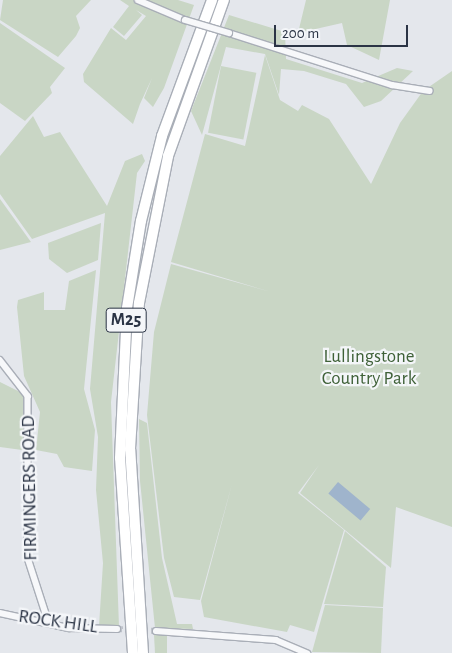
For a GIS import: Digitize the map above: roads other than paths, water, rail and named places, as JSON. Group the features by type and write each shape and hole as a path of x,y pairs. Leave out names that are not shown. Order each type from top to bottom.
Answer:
{"highway":[{"name":"M25","path":"133,653 120,458 127,308 157,154 212,0"},
{"name":"M25","path":"143,653 130,421 142,280 168,156 224,0"},
{"name":"M25","path":"138,579 146,611 149,653"}],"street":[{"path":"138,0 185,20 383,82 430,92"},
{"name":"FIRMINGERS ROAD","path":"0,360 28,396 28,558 49,623"},
{"name":"ROCK HILL","path":"0,613 49,623 116,629"},
{"path":"156,631 276,640 307,653"}],"water":[{"path":"338,482 370,509 361,520 328,493"}],"tunnel":[{"path":"117,629 156,631"}],"park label":[{"name":"Lullingstone Country Park","path":"369,368"}]}
